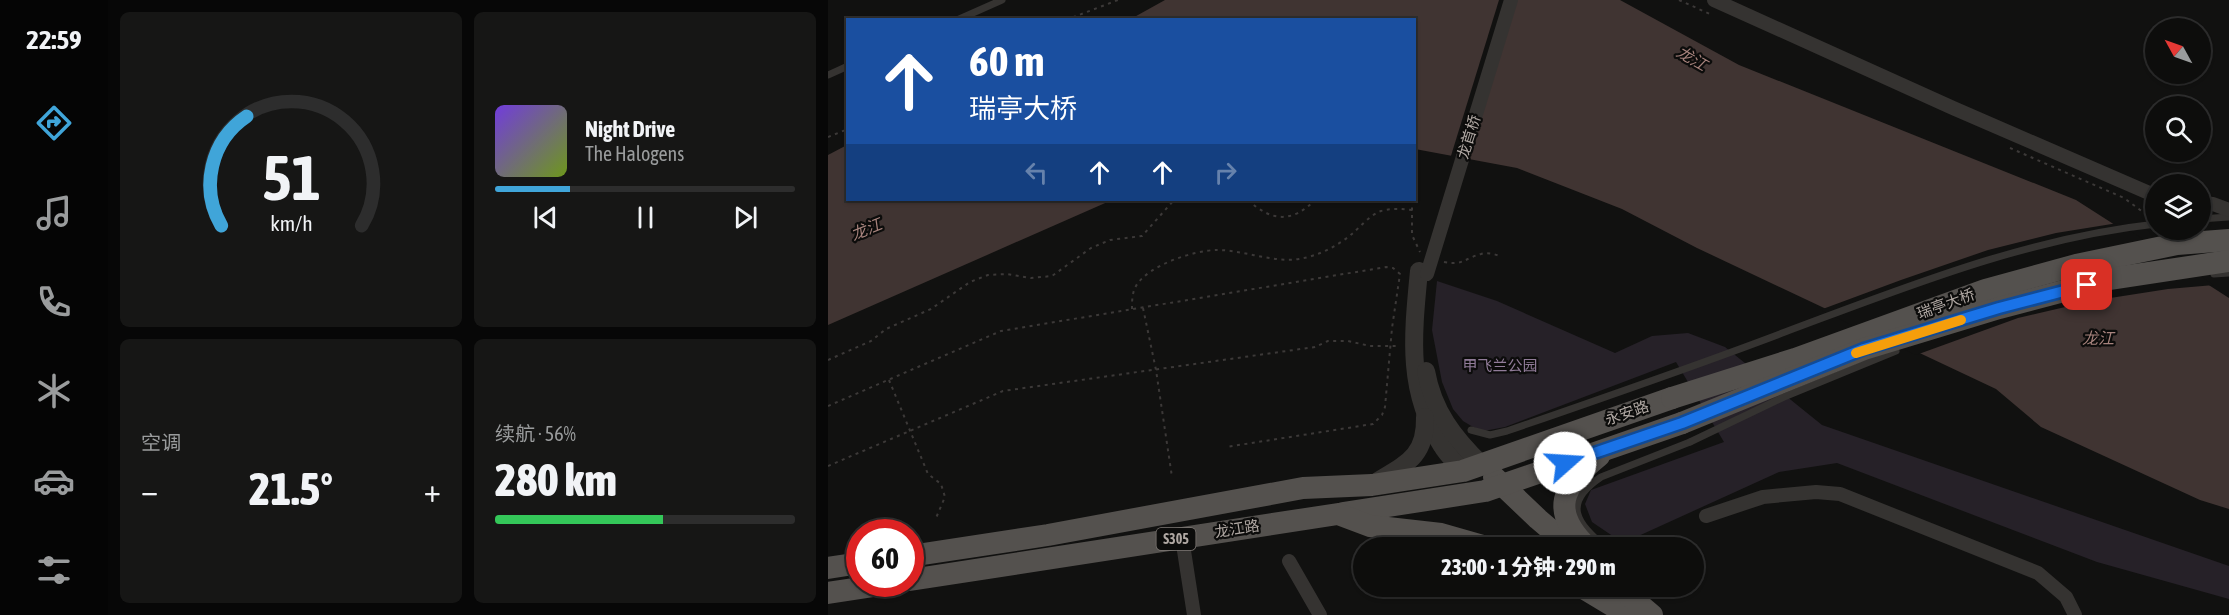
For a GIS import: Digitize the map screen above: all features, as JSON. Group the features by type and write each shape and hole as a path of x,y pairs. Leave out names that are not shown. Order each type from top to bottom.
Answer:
{"main road":[{"name":"瑞亭大桥","path":"1668,388 1795,358 1985,290 2076,265 2177,244 2229,240"},
{"name":"瑞亭大桥","path":"1686,433 1864,349 1999,308 2109,279 2229,261"},
{"name":"永安路","path":"1372,485 1472,468 1668,388"},
{"name":"永安路","path":"1338,514 1419,503 1493,488 1609,448 1686,433"},
{"path":"1577,537 1567,519 1564,503 1568,488 1578,473 1609,448"},
{"path":"1472,468 1539,537"},
{"name":"龙江路","path":"924,554 1048,535 1303,488 1372,485"},
{"path":"1493,488 1558,537"},
{"name":"龙江路","path":"924,578 1338,514 1370,526 1452,537"},
{"path":"828,568 846,565"},
{"path":"828,593 846,590"},
{"path":"1599,597 1624,612"},
{"path":"1607,597 1624,612"},
{"path":"1631,597 1652,615"}],"street":[{"name":"龙首桥","path":"1423,273 1503,0"},
{"name":"龙首桥","path":"1423,273 1511,0"},
{"path":"1714,0 2145,191"},
{"path":"2211,204 2229,210"},
{"path":"1423,273 1413,345 1415,376 1425,412 1442,447 1472,468"},
{"path":"1423,273 1423,346 1427,375 1445,423 1472,468"},
{"path":"1372,485 1403,467 1416,454 1424,442 1425,412"},
{"path":"1706,516 1763,497 1816,492 1840,494 2038,573 2066,597 2075,615"},
{"path":"1182,538 1194,615"},
{"path":"1289,561 1320,615"}],"lane":[{"path":"962,18 1002,0"},
{"path":"828,75 846,67"},
{"path":"2211,218 2229,217"},
{"path":"1471,430 1490,435 1668,388 1905,288 1991,258 2058,241 2145,225"},
{"path":"2207,275 2229,273"},
{"path":"1915,342 2014,308 2088,290 2186,276"},
{"path":"1593,537 1579,520 1577,511 1580,498 1588,485 1600,477 1686,433 1784,397 1905,347"}],"path":[{"path":"1071,18 1118,0"},
{"path":"828,137 846,130"},
{"path":"828,360 871,341 886,329 930,309 970,282 998,275 1031,278 1053,276 1091,248 1110,240 1143,236 1173,201"},
{"path":"1249,201 1270,215 1287,218 1304,211 1314,201"},
{"path":"1132,309 1136,285 1164,264 1190,255 1217,250 1271,258 1298,259 1326,251 1351,235 1378,212 1394,208 1413,210"},
{"path":"828,406 1001,331 1386,267 1393,268 1400,274 1385,407 1382,415 1373,424 1226,447"},
{"path":"1143,308 1156,370 1172,477"},
{"path":"828,466 1003,391 1315,347 1328,341 1391,346 1413,345"},
{"path":"889,380 928,474 941,484 945,497 936,518"}],"green space":[{"name":"甲飞兰公园","path":"1437,281 1497,301 1615,353 1652,336 1688,333 1725,347 1822,425 2229,566 2229,599 2097,562 1837,463 1779,472 1636,537 1614,537 1592,522 1585,504 1591,490 1724,442 1676,362 1505,427 1484,431 1463,421 1453,409 1442,382 1432,330"}],"water":[{"name":"龙江","path":"1165,0 1620,0 1739,65 2076,200 2229,298 2229,509 2200,500 2041,427 1996,389 1697,248 1622,209 1517,168 1416,149 1416,18 1133,18"},
{"name":"龙江","path":"846,146 846,201 1110,201 828,325 828,155"}],"pier":[{"path":"1499,0 1516,0 1466,162 1450,159"},
{"path":"2118,223 2214,285 2168,289 2091,301 2018,318 1916,355 1820,310 1988,250 2056,233"}],"slow traffic":[{"path":"1856,353 1961,320"}],"route":[{"path":"1565,463 1682,423 1864,349 1999,308 2087,285"}]}
